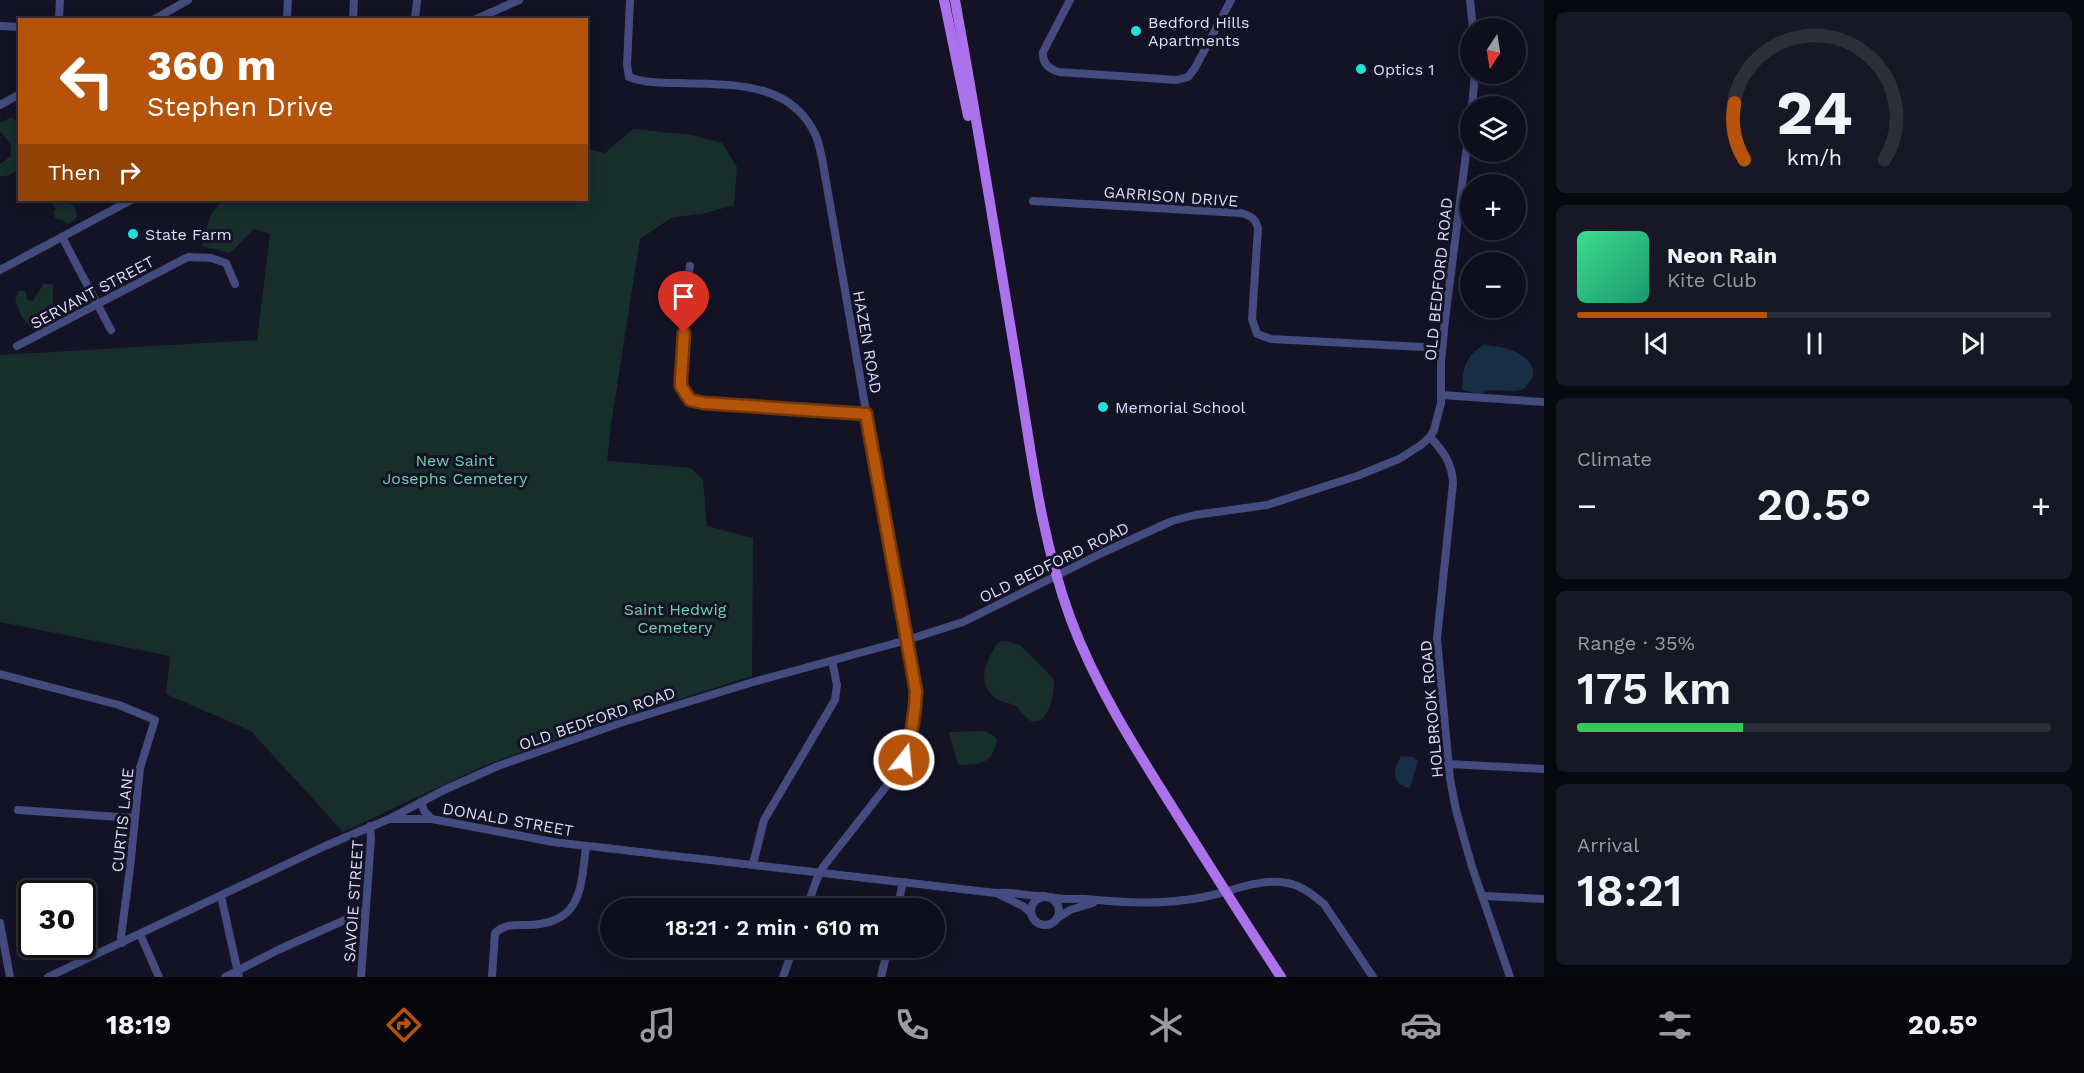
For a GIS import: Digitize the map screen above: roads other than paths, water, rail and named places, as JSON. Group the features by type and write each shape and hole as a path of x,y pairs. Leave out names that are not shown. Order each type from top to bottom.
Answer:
{"main road":[{"path":"944,0 987,207 994,230"},
{"path":"955,0 1043,516 1062,595 1082,646 1106,697 1225,893 1281,977"}],"street":[{"path":"59,18 60,0"},
{"path":"156,18 188,0"},
{"path":"287,18 288,0"},
{"path":"353,18 354,0"},
{"path":"415,18 417,0"},
{"path":"478,18 519,0"},
{"name":"HAZEN ROAD","path":"630,0 627,65 629,77 650,82 732,85 766,90 787,101 803,117 816,136 822,158 916,701 911,737 904,760 892,779 820,872 810,898"},
{"path":"1070,0 1043,52 1044,61 1050,68 1059,72 1177,80 1183,80 1192,73 1231,0"},
{"path":"1470,0 1472,18"},
{"path":"0,26 18,27"},
{"path":"0,105 18,95"},
{"name":"OLD BEDFORD ROAD","path":"388,819 498,766 620,723 963,622 1172,521 1195,515 1268,505 1357,476 1399,459 1430,437 1439,415 1442,348 1465,162"},
{"path":"0,270 129,201"},
{"name":"GARRISON DRIVE","path":"1033,201 1241,213 1251,216 1256,220 1258,228 1252,319 1257,334 1271,339 1442,348"},
{"path":"62,237 111,330"},
{"name":"SERVANT STREET","path":"18,346 188,257 212,258 226,263 235,284"},
{"path":"690,266 681,386 690,400 704,403 866,414"},
{"path":"1441,395 1544,402"},
{"name":"HOLBROOK ROAD","path":"1430,437 1448,459 1453,483 1437,639 1448,764 1463,839 1510,977"},
{"path":"753,864 764,820 835,700 837,685 832,661"},
{"name":"CURTIS LANE","path":"0,674 119,705 155,720 140,768 122,943"},
{"path":"1448,764 1544,769"},
{"path":"421,802 424,811 432,819"},
{"path":"18,810 134,818"},
{"name":"DONALD STREET","path":"48,977 370,826 388,819 432,819 586,846 996,893 1005,892 1067,901 1082,899 1128,903 1169,903 1271,882 1292,884 1306,890 1324,904 1372,977"},
{"name":"SAVOIE STREET","path":"361,977 370,826"},
{"path":"492,977 495,933 502,927 548,924 561,918 573,908 579,894 586,846"},
{"path":"899,898 903,882"},
{"name":"DONALD STREET","path":"996,893 1023,906 1035,920 1043,925 1048,925 1070,910 1101,901"},
{"path":"221,896 238,974"},
{"path":"1483,896 1544,899"},
{"path":"1031,913 1033,903 1048,897 1054,899 1059,907 1056,920"},
{"path":"225,977 238,974 280,949 365,910"},
{"path":"0,923 10,977"},
{"path":"140,934 159,977"},
{"path":"783,977 790,958"},
{"path":"881,977 886,958"}],"water":[{"path":"1483,345 1511,350 1529,361 1533,377 1524,389 1491,390 1478,394 1462,390 1468,359"},
{"path":"1401,756 1413,757 1418,761 1410,788 1399,784 1395,776 1396,766"}],"place":[{"name":"Bedford Hills Apartments","path":"1136,31"},
{"name":"Optics 1","path":"1361,69"},
{"name":"State Farm","path":"133,234"},
{"name":"Memorial School","path":"1103,407"}],"park label":[{"name":"New Saint Josephs Cemetery","path":"455,469"},
{"name":"Saint Hedwig Cemetery","path":"675,618"}]}
